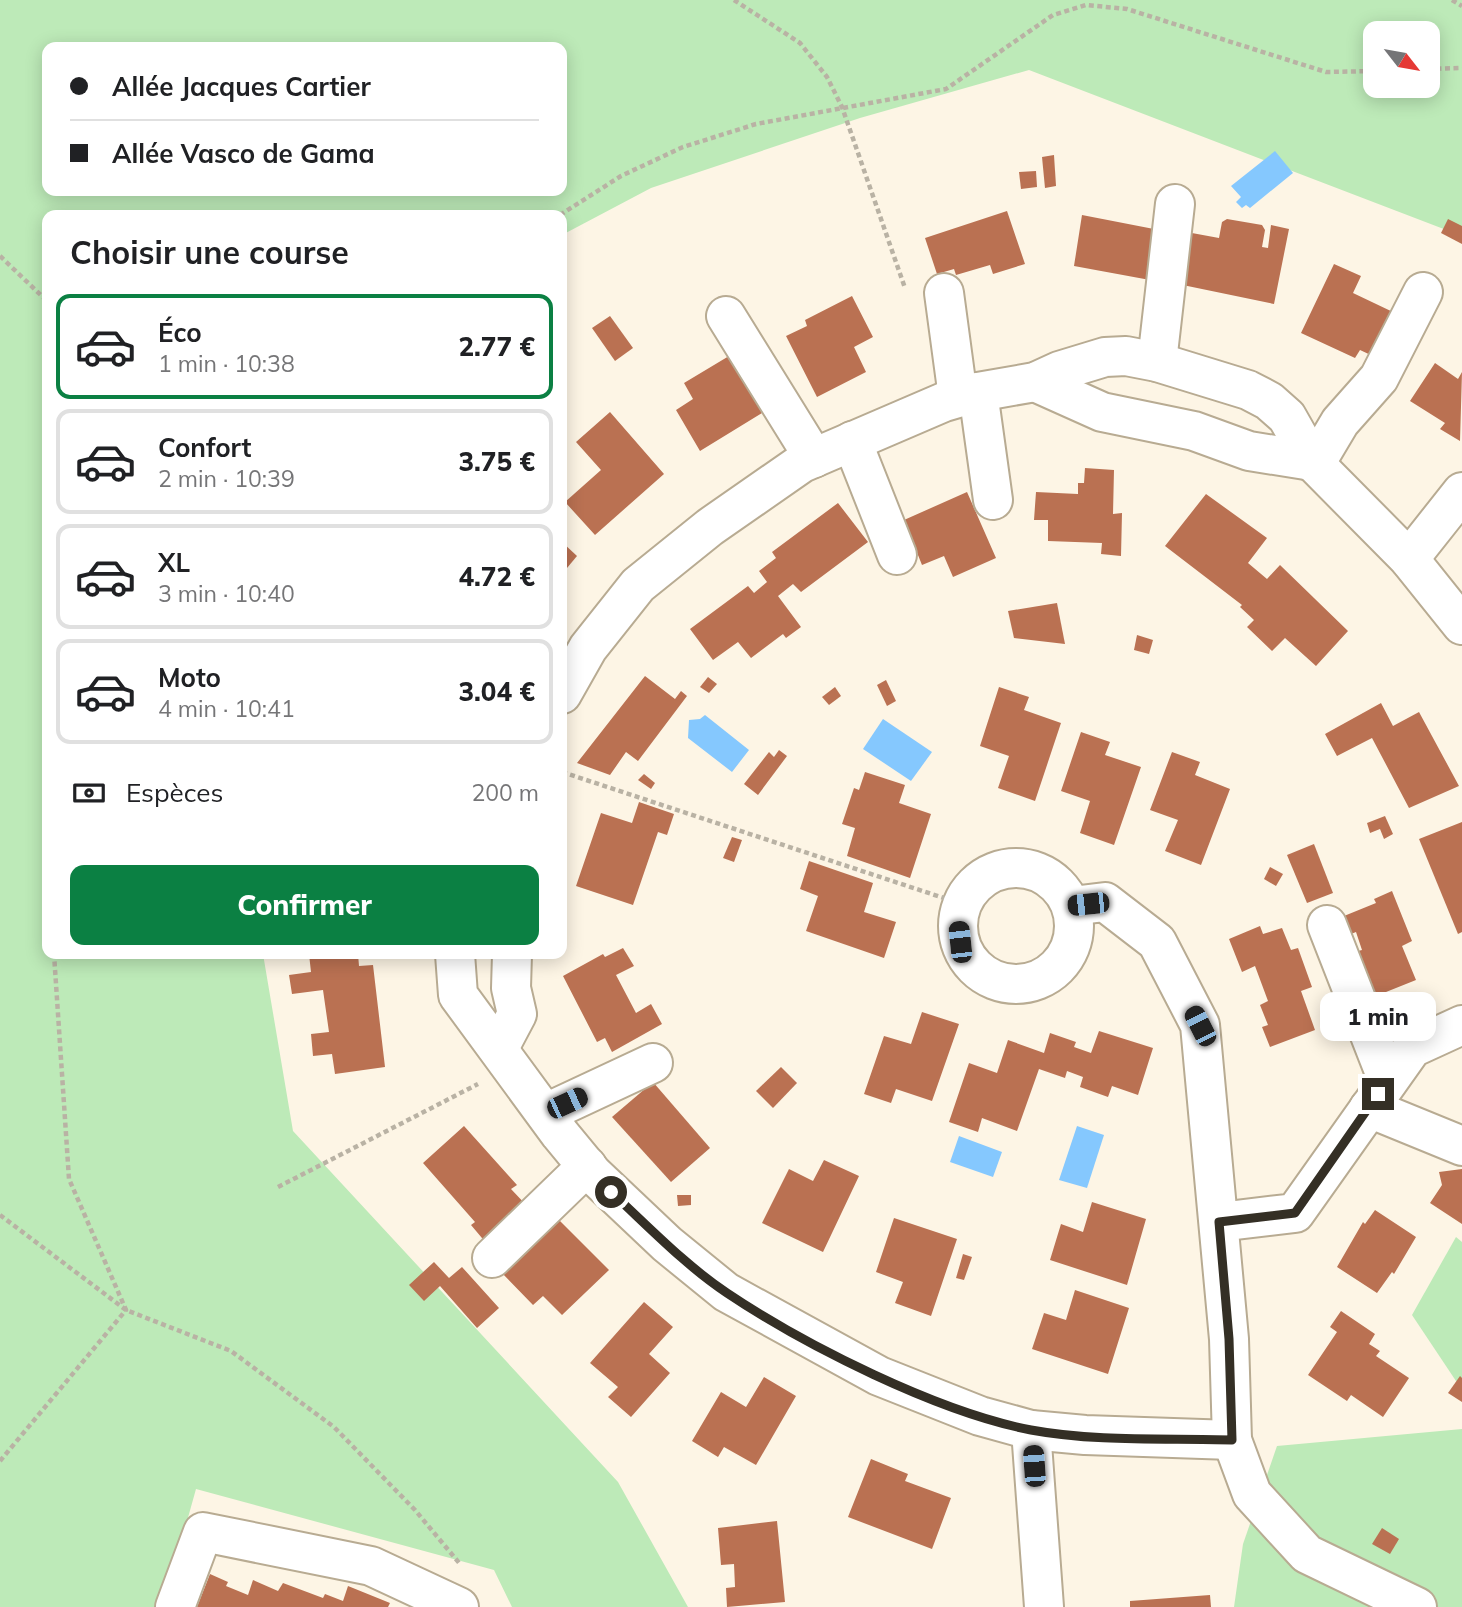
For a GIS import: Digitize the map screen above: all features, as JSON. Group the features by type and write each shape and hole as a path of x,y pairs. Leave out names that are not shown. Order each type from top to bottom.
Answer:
{"street":[{"path":"1157,362 1175,204"},
{"path":"1320,468 1340,422 1379,378 1423,292"},
{"path":"927,297 968,394 993,500"},
{"path":"726,316 814,458"},
{"path":"567,685 589,648 638,584 710,527 814,458 968,394 1035,382 1091,359 1126,356 1157,362 1248,390 1269,401 1287,417 1320,468 1409,559 1462,625"},
{"path":"1091,359 1080,384 1081,393 1093,409"},
{"path":"1320,468 1413,360"},
{"path":"1035,382 1093,409 1194,431 1249,450 1320,468"},
{"path":"852,440 897,555"},
{"path":"1409,559 1462,492"},
{"path":"1007,868 1028,868 1047,876 1062,889 1072,906 1075,925 1073,944 1064,960 1042,978 1015,985 996,982 980,972 967,959 958,932 962,904 972,887 989,875 1007,868"},
{"path":"1072,906 1105,902 1157,942 1200,1026 1229,1339 1232,1440 1252,1494 1307,1554 1418,1607"},
{"path":"1327,925 1378,1094 1462,1146"},
{"path":"455,959 458,995 587,1166 667,1244 726,1292 879,1376 980,1416 1031,1430 1085,1435 1232,1440"},
{"path":"506,1057 517,1014 511,988 512,959"},
{"path":"1219,1222 1295,1213 1412,1048 1462,1025"},
{"path":"546,1113 653,1063"},
{"path":"492,1258 587,1166"},
{"path":"1031,1430 1044,1607"},
{"path":"175,1607 203,1532 372,1566 459,1607"}],"path":[{"path":"734,0 800,43 827,77 927,297"},
{"path":"1452,0 1462,6"},
{"path":"567,211 621,176 683,147 756,124 946,89 1053,15 1086,5 1127,9 1325,72 1363,71"},
{"path":"1440,69 1462,68"},
{"path":"0,256 42,296"},
{"path":"567,774 962,904"},
{"path":"54,959 69,1179 126,1310"},
{"path":"278,1187 506,1057"},
{"path":"0,1215 126,1310 231,1351 334,1427 415,1510 464,1568"},
{"path":"0,1461 126,1310"}],"green space":[{"path":"0,0 1462,0 1462,236 1029,70 860,118 651,188 567,232 567,210 42,210 42,959 264,959 293,1131 618,1482 688,1607 512,1607 494,1570 196,1489 163,1607 0,1607"},
{"path":"1456,1237 1462,1242 1462,1390 1412,1315"},
{"path":"1462,1429 1462,1607 1234,1607 1243,1544 1277,1446"}],"water":[{"path":"1275,151 1293,173 1250,208 1246,205 1242,208 1236,202 1241,197 1231,186"},
{"path":"705,715 749,750 732,772 688,738 689,720 700,719"},
{"path":"883,719 932,752 911,781 863,749"},
{"path":"1077,1126 1104,1135 1087,1188 1059,1180"},
{"path":"959,1136 1002,1152 993,1177 950,1162"}],"building":[{"path":"1054,155 1056,186 1045,188 1042,157"},
{"path":"1036,171 1037,187 1021,189 1019,172"},
{"path":"1007,211 1025,264 993,274 990,265 956,275 954,269 937,274 925,238"},
{"path":"1082,215 1159,230 1150,280 1074,266"},
{"path":"1227,219 1262,225 1265,230 1262,247 1268,248 1271,225 1289,229 1274,304 1173,283 1181,231 1219,238 1222,222"},
{"path":"1448,219 1462,226 1462,244 1441,233"},
{"path":"1334,264 1361,276 1353,293 1395,313 1375,357 1360,350 1355,358 1301,333"},
{"path":"852,296 873,337 854,347 866,372 817,397 786,336 807,326 805,320"},
{"path":"610,316 633,348 615,361 592,328"},
{"path":"729,356 762,413 700,451 676,410 693,399 684,383"},
{"path":"1435,363 1458,379 1462,372 1460,441 1440,429 1445,423 1410,401"},
{"path":"610,412 664,474 595,535 567,504 567,500 601,470 576,442"},
{"path":"1085,468 1114,470 1113,514 1122,513 1121,556 1101,554 1102,543 1048,541 1048,520 1034,520 1036,492 1078,494 1078,483 1084,483"},
{"path":"967,492 996,558 953,577 944,556 922,565 904,520"},
{"path":"1206,494 1267,538 1248,563 1267,579 1280,565 1348,631 1316,666 1285,638 1272,651 1247,627 1254,620 1240,607 1242,605 1165,546"},
{"path":"838,503 868,542 801,592 793,584 778,596 801,627 786,638 783,634 751,658 738,642 713,660 690,629 748,586 754,593 767,582 759,571 776,558 772,552"},
{"path":"567,547 577,556 567,568"},
{"path":"1057,603 1065,644 1014,638 1008,611"},
{"path":"1137,635 1153,640 1149,654 1134,650"},
{"path":"645,676 675,699 681,691 687,696 638,761 626,752 610,775 577,763"},
{"path":"708,677 717,684 709,693 700,687"},
{"path":"886,680 896,701 887,706 877,685"},
{"path":"835,687 841,696 829,705 822,697"},
{"path":"999,687 1029,697 1024,710 1061,723 1035,801 998,788 1009,756 980,746"},
{"path":"1381,703 1393,726 1419,712 1459,786 1409,808 1372,738 1337,756 1325,734"},
{"path":"1081,732 1110,742 1105,755 1141,767 1114,845 1080,833 1090,801 1061,791"},
{"path":"779,750 787,756 758,795 744,784 769,752 774,757"},
{"path":"1172,752 1200,762 1195,775 1230,789 1201,865 1165,851 1178,820 1150,810"},
{"path":"865,772 905,785 899,803 931,814 910,878 847,856 855,828 842,824 854,788 859,790"},
{"path":"644,774 655,783 651,789 638,780"},
{"path":"639,802 674,814 667,835 658,832 633,905 576,886 601,813 632,823"},
{"path":"1385,816 1393,834 1384,839 1380,829 1370,833 1367,823"},
{"path":"1462,822 1462,932 1458,934 1419,839"},
{"path":"732,837 742,840 734,862 723,858"},
{"path":"1314,844 1333,893 1307,903 1287,855"},
{"path":"809,861 873,883 864,912 896,922 884,958 806,931 818,896 800,889"},
{"path":"1270,867 1283,874 1276,886 1264,879"},
{"path":"1392,891 1412,941 1402,946 1416,980 1376,996 1358,951 1362,950 1356,932 1351,934 1344,916 1376,903 1374,899"},
{"path":"1260,926 1263,934 1282,928 1291,950 1298,948 1312,987 1301,991 1315,1030 1270,1047 1262,1027 1268,1025 1260,1005 1268,1001 1255,966 1242,972 1229,939"},
{"path":"623,948 634,966 616,975 636,1013 651,1004 662,1024 612,1052 605,1038 597,1042 563,976 603,954 605,957"},
{"path":"310,959 358,959 359,966 373,965 385,1067 335,1074 332,1054 313,1056 311,1034 329,1032 323,990 292,994 289,975 311,972"},
{"path":"922,1012 959,1024 932,1101 896,1089 891,1103 864,1094 884,1036 911,1044"},
{"path":"1099,1031 1153,1048 1138,1095 1112,1086 1108,1097 1080,1087 1083,1077 1067,1071 1065,1078 1039,1069 1017,1131 982,1118 978,1132 949,1122 969,1063 997,1073 1008,1040 1044,1053 1050,1033 1076,1042 1074,1047 1091,1053"},
{"path":"781,1067 797,1083 773,1108 756,1091"},
{"path":"653,1082 710,1148 671,1182 612,1117"},
{"path":"464,1126 517,1185 511,1189 528,1207 487,1244 471,1225 475,1222 423,1163"},
{"path":"824,1160 859,1176 823,1252 762,1223 789,1169 813,1181"},
{"path":"1462,1169 1462,1224 1430,1203 1442,1185 1439,1172"},
{"path":"677,1195 691,1195 691,1205 678,1206"},
{"path":"1092,1202 1146,1219 1127,1285 1050,1260 1061,1224 1083,1232"},
{"path":"1375,1210 1416,1237 1394,1274 1392,1272 1377,1293 1337,1267 1363,1222 1365,1224"},
{"path":"556,1217 609,1270 562,1315 543,1296 533,1305 500,1271"},
{"path":"894,1218 957,1239 931,1316 895,1303 903,1282 876,1272"},
{"path":"963,1254 972,1257 964,1280 956,1278"},
{"path":"434,1262 449,1278 462,1267 499,1308 477,1328 440,1286 424,1301 409,1285"},
{"path":"1075,1290 1129,1308 1108,1374 1032,1349 1044,1313 1066,1320"},
{"path":"644,1302 673,1327 649,1354 670,1373 631,1417 608,1397 618,1387 590,1363"},
{"path":"1341,1311 1375,1334 1369,1344 1380,1351 1376,1356 1409,1378 1383,1417 1351,1395 1347,1401 1308,1375 1337,1332 1330,1327"},
{"path":"1460,1376 1462,1378 1462,1402 1448,1393"},
{"path":"764,1377 796,1396 756,1465 724,1447 718,1457 692,1441 721,1392 746,1407"},
{"path":"871,1459 908,1474 905,1481 951,1498 932,1549 848,1517"},
{"path":"777,1521 785,1602 727,1607 726,1588 735,1587 734,1564 721,1565 718,1528"},
{"path":"1382,1528 1399,1539 1390,1554 1372,1544"},
{"path":"210,1574 228,1582 226,1586 248,1595 253,1580 278,1591 283,1583 323,1598 325,1594 343,1601 348,1586 390,1603 388,1607 197,1607"},
{"path":"1210,1595 1211,1607 1130,1607 1130,1601"}],"route":[{"path":"611,1192 667,1244 726,1292 879,1376 980,1416 1031,1430 1085,1435 1232,1440 1229,1339 1219,1222 1295,1213 1378,1094"}]}
